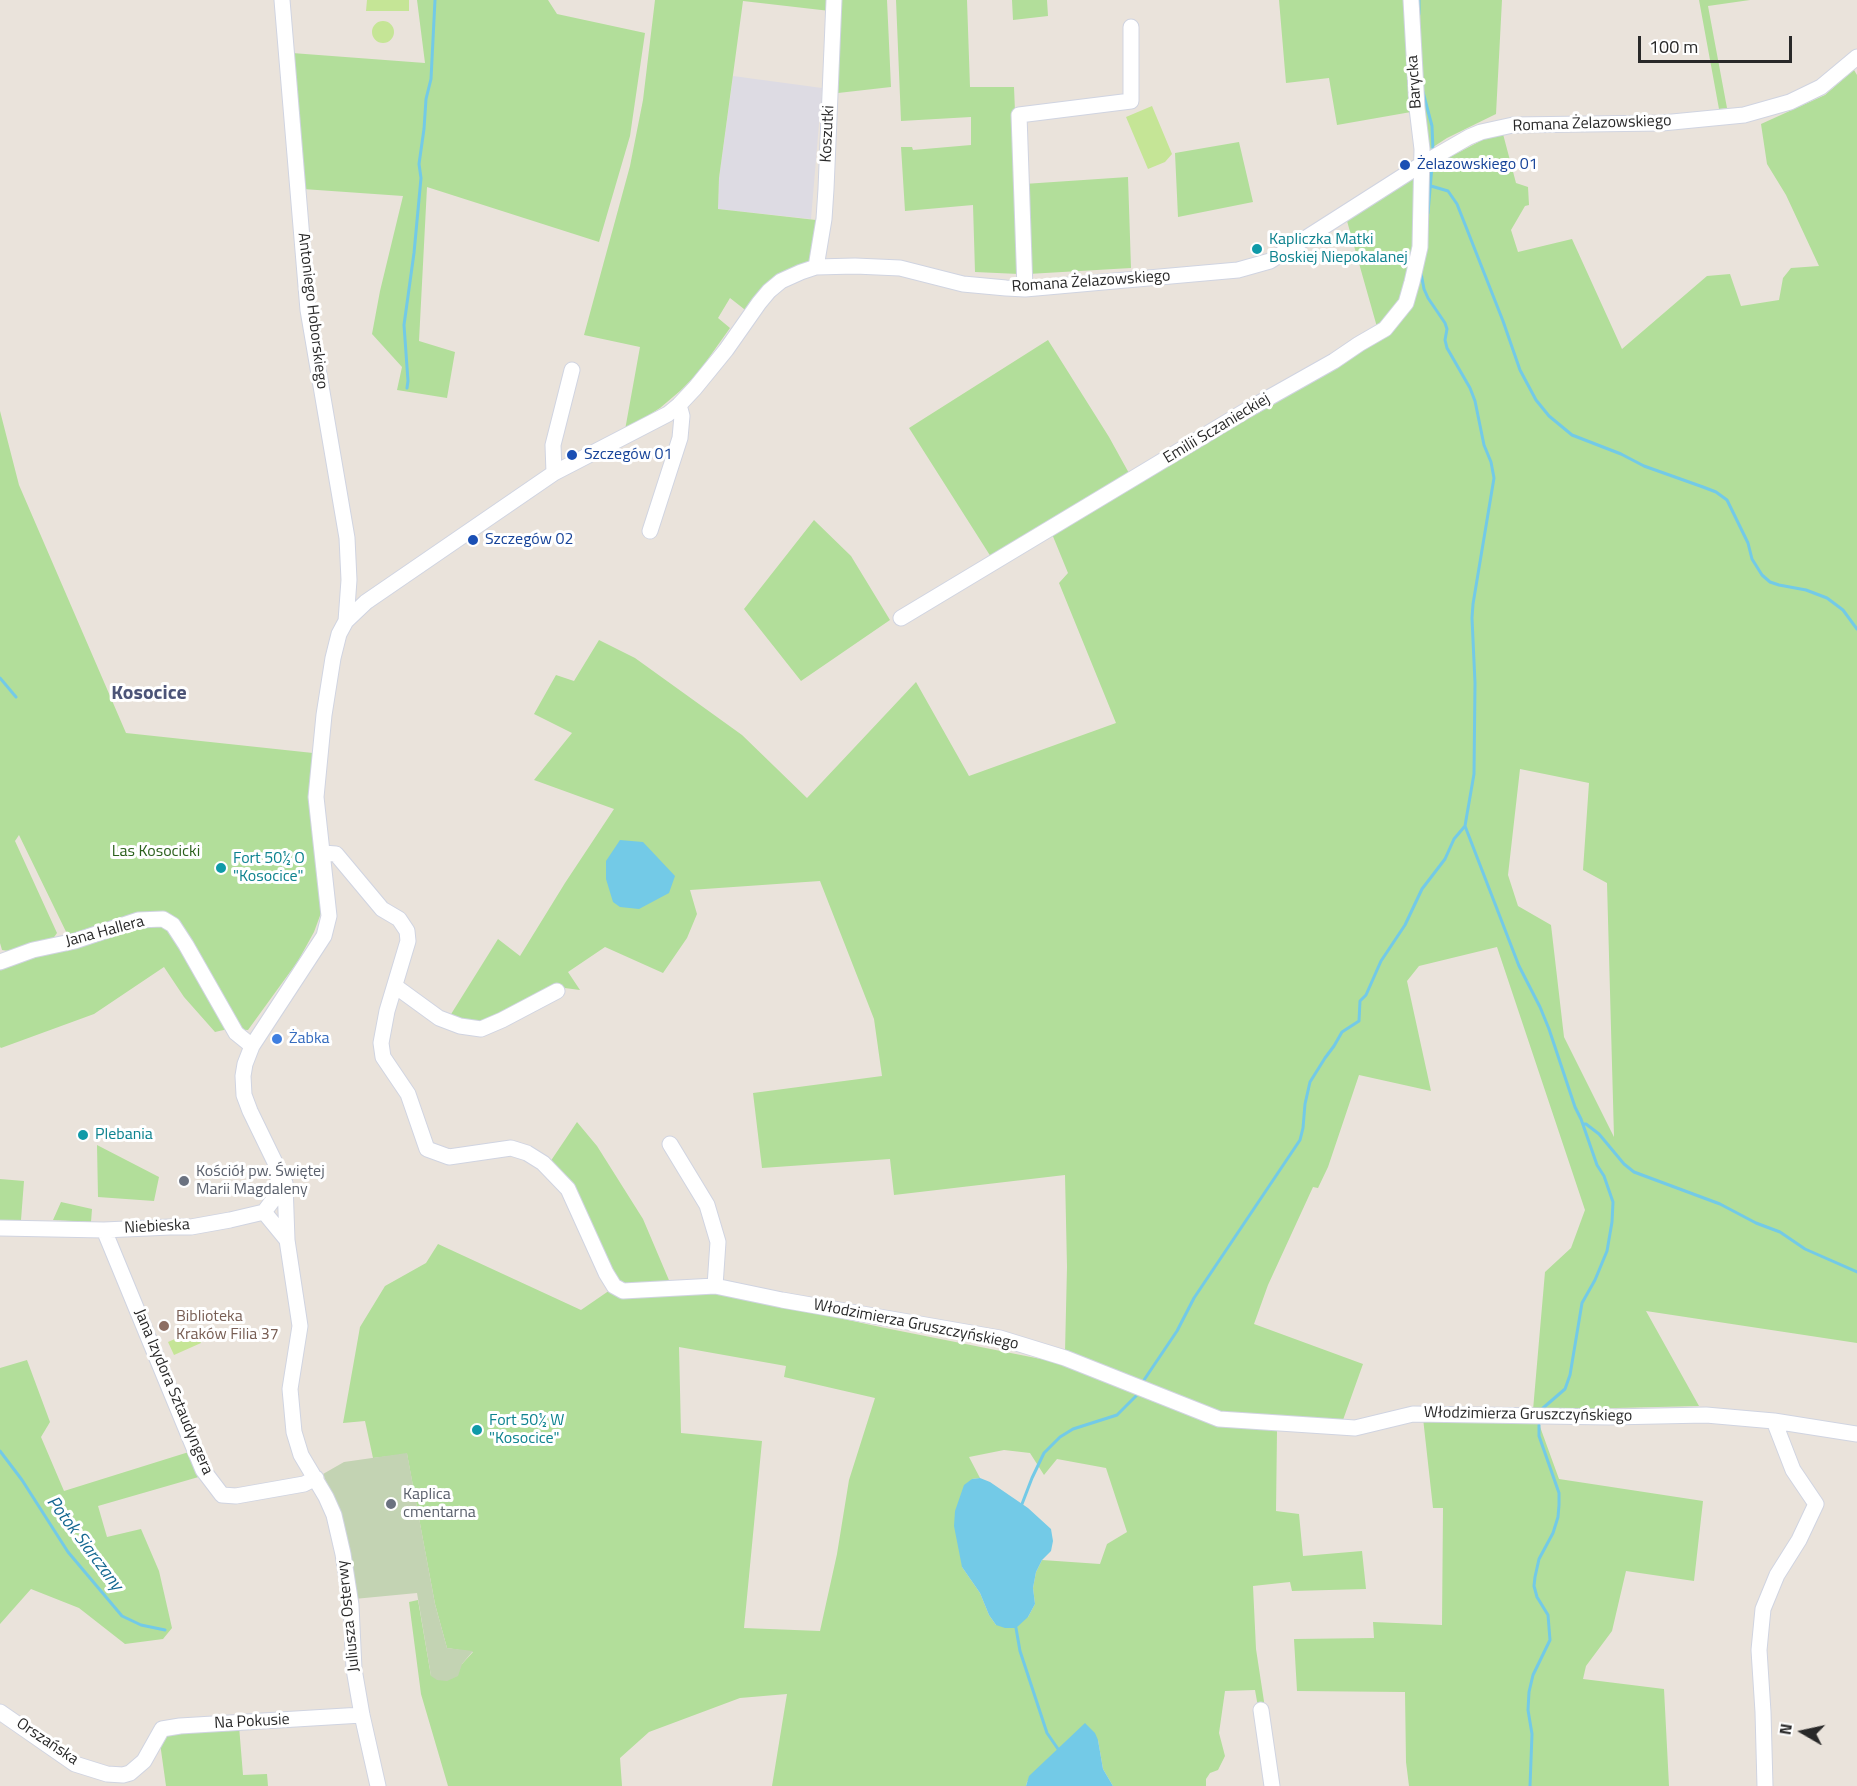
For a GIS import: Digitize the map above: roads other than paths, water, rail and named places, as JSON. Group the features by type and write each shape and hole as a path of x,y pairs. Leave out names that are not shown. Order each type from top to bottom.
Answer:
{"street":[{"name":"Antoniego Hoborskiego","path":"282,0 308,310 347,538 349,580 346,621"},
{"name":"Koszutki","path":"816,267 825,199 834,0"},
{"name":"Barycka","path":"1411,0 1417,108 1422,149 1429,160"},
{"path":"1025,289 1019,115 1131,101 1131,27"},
{"name":"Romana Żelazowskiego","path":"252,1046 324,936 329,916 316,797 324,715 333,658 339,634 346,621 366,602 554,473 668,414 680,405 726,350 759,303 782,281 816,267 855,266 900,268 963,284 1025,289 1238,270 1270,261 1429,160 1481,132 1513,125 1662,123 1744,115 1790,102 1821,87 1857,57"},
{"name":"Emilii Sczanieckiej","path":"901,618 1385,329 1406,303 1412,282 1420,247 1429,160"},
{"path":"554,473 553,445 572,370"},
{"path":"650,531 680,438 682,416 680,405"},
{"name":"Włodzimierza Gruszczyńskiego","path":"323,853 336,854 382,909 399,919 407,931 408,941 382,1031 383,1057 408,1095 427,1149 449,1157 511,1148 527,1153 543,1163 568,1189 606,1273 614,1286 623,1291 715,1286 1000,1338 1065,1358 1219,1419 1355,1428 1413,1414 1610,1417 1706,1415 1774,1421 1857,1434"},
{"name":"Jana Hallera","path":"0,962 33,950 75,941 138,920 163,919 173,926 186,945 236,1033 252,1046"},
{"path":"395,986 439,1018 460,1026 481,1029 557,991"},
{"name":"Juliusza Osterwy","path":"252,1046 243,1076 244,1095 285,1183 287,1240 300,1326 290,1389 294,1432 301,1455 316,1478 334,1515 351,1605 354,1669 378,1786"},
{"path":"670,1144 707,1205 718,1242 715,1286"},
{"path":"278,1168 278,1186 273,1200 264,1212 287,1240"},
{"name":"Niebieska","path":"0,1228 104,1230 191,1227 264,1212"},
{"name":"Jana Izydora Sztaudyngera","path":"104,1230 203,1470 222,1495 236,1496 304,1484 316,1478"},
{"path":"1765,1786 1759,1650 1763,1609 1777,1575 1799,1540 1816,1504 1793,1470 1774,1421"},
{"path":"1261,1710 1272,1786"},
{"name":"Orszańska","path":"0,1712 75,1764 107,1774 130,1773 144,1761 151,1746"},
{"name":"Na Pokusie","path":"151,1746 162,1730 180,1726 362,1715"}],"water":[{"path":"620,840 643,842 675,876 669,893 639,909 620,907 613,902 606,879 606,861"},
{"path":"980,1478 990,1482 1028,1508 1051,1529 1053,1541 1051,1551 1042,1560 1036,1572 1033,1588 1035,1604 1028,1617 1016,1628 996,1625 980,1593 962,1567 954,1526 955,1511 964,1485 972,1479"},
{"path":"1085,1723 1095,1733 1103,1769 1113,1786 1026,1786 1029,1776"}],"waterway":[{"path":"407,388 404,325 414,253 421,178 419,164 426,99 431,79 435,0"},
{"path":"1419,0 1419,14"},
{"path":"1423,92 1432,126 1433,150"},
{"path":"1428,213 1432,166"},
{"path":"1431,186 1448,191 1457,204 1520,370 1536,400 1549,416 1572,435 1621,454 1644,466 1716,492 1727,500 1748,543 1752,559 1762,575 1770,582 1806,590 1827,598 1843,610 1857,629"},
{"path":"1144,1380 1177,1331 1194,1298 1300,1140 1310,1082 1342,1032 1359,1021 1360,1001 1366,995 1381,961 1405,925 1422,889 1445,859 1454,839 1465,826 1474,774 1473,604 1494,478 1484,445 1475,401 1447,348 1445,323 1428,298 1421,273"},
{"path":"0,678 16,697"},
{"path":"1465,826 1519,966 1549,1029 1575,1107 1613,1202 1607,1251 1582,1303 1570,1375 1565,1389 1543,1408"},
{"path":"1584,1124 1599,1134 1624,1164 1634,1172 1720,1204 1756,1223 1780,1232 1805,1249 1857,1272"},
{"path":"1022,1504 1044,1453 1060,1437 1073,1429 1117,1415 1136,1396"},
{"path":"1530,1786 1532,1734 1528,1710 1529,1692 1533,1675 1550,1640 1548,1615 1537,1597 1534,1586 1539,1559 1553,1533 1559,1505 1559,1493 1539,1436 1539,1425"},
{"name":"Potok Siarczany","path":"0,1451 22,1480 68,1552 122,1616 141,1625 165,1630"},
{"path":"1016,1628 1020,1651 1047,1733 1058,1749"}],"place":[{"name":"Żelazowskiego 01","path":"1405,165"},
{"name":"Kapliczka Matki Boskiej Niepokalanej","path":"1257,249"},
{"name":"Szczegów 01","path":"572,455"},
{"name":"Szczegów 02","path":"473,540"},
{"name":"Fort 50½ O \"Kosocice\"","path":"221,868"},
{"name":"Żabka","path":"277,1039"},
{"name":"Plebania","path":"83,1135"},
{"name":"Kościół pw. Świętej Marii Magdaleny","path":"184,1181"},
{"name":"Biblioteka Kraków Filia 37","path":"164,1326"},
{"name":"Fort 50½ W \"Kosocice\"","path":"477,1430"},
{"name":"Kaplica cmentarna","path":"391,1504"}],"district":[{"name":"Kosocice","path":"149,694"}],"park label":[{"name":"Las Kosocicki","path":"156,852"}]}
